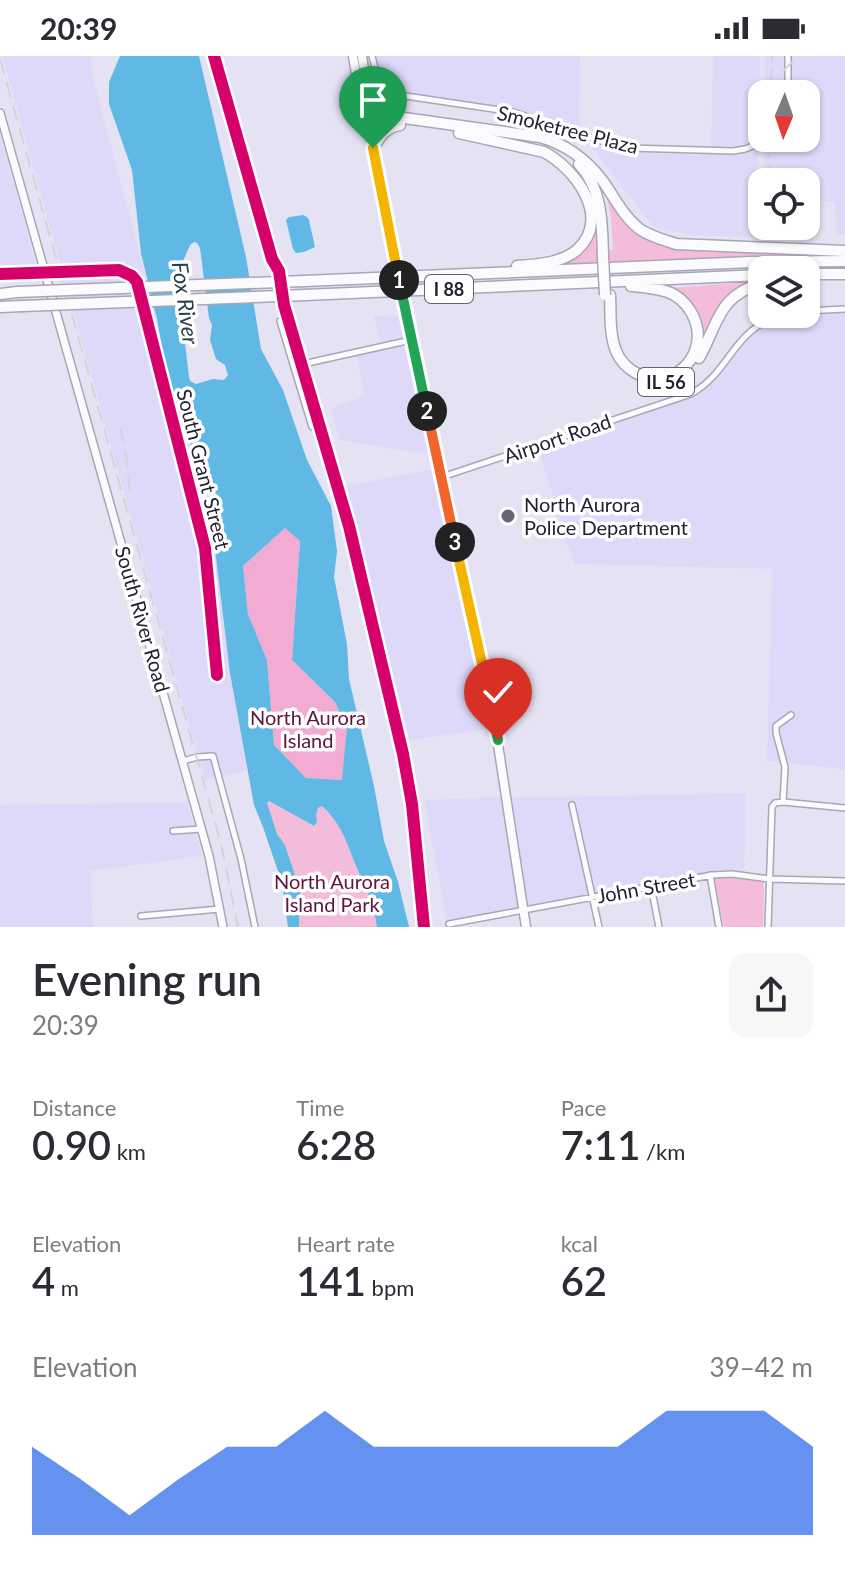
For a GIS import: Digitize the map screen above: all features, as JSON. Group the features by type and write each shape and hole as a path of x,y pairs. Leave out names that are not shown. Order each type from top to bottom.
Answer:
{"highway":[{"path":"370,99 373,108 390,116"},
{"path":"368,116 390,116 555,141 578,156 602,180 639,229 676,244 845,251"},
{"path":"368,116 400,125"},
{"path":"373,148 386,130 400,125"},
{"name":"IL 56","path":"400,125 552,145 576,161 598,196 601,212 610,355 626,374 636,379 662,383 687,372 696,362 732,297 748,287"},
{"path":"447,130 534,148 555,158 580,184 591,210 588,234 584,242 569,255 550,261 467,274"},
{"path":"578,156 602,193 607,217 606,257"},
{"name":"I 88","path":"0,294 746,262 845,261"},
{"path":"820,275 842,274"},
{"name":"I 88","path":"0,307 748,276"},
{"path":"593,282 614,287 649,288 670,292 679,298 697,323 699,343 694,355 678,372 667,377 642,376 627,368 614,347 608,295"}],"main road":[{"path":"353,56 361,103 368,116"},
{"path":"362,56 370,99 368,116 373,148 393,254 495,725 526,927"},
{"name":"South River Road","path":"0,113 201,829 223,927"}],"street":[{"name":"Smoketree Plaza","path":"372,56 380,81 399,95 521,114 619,146 733,151 748,148"},
{"path":"788,56 788,80"},
{"name":"South Grant Street","path":"45,272 119,270 137,282 205,548 217,675"},
{"path":"0,274 45,272"},
{"path":"820,310 845,309"},
{"path":"280,321 312,427"},
{"name":"Airport Road","path":"442,477 691,394 708,383 738,342 753,328"},
{"path":"294,366 411,340"},
{"path":"783,802 785,767 776,726 791,715"},
{"path":"182,761 213,756 255,927"},
{"path":"768,927 773,805 783,802 845,808"},
{"path":"572,805 599,927"},
{"path":"173,831 201,829"},
{"path":"710,875 719,927"},
{"name":"John Street","path":"449,924 710,875 845,881"},
{"path":"651,886 659,927"},
{"path":"141,916 220,909"}],"shaded area":[{"path":"2,56 91,56 93,78 157,319 169,387 219,498 214,541 230,673 247,770 205,781"},
{"path":"373,56 580,56 579,130 512,108 400,92 382,81"},
{"path":"713,56 760,56 760,80 748,80 748,152 758,152 758,168 748,168 748,237 691,235 654,227 586,140 638,153 711,154"},
{"path":"765,56 845,56 845,235 836,235 835,202 820,201 820,168 764,168 765,152 820,152 820,80 765,80"},
{"path":"0,135 37,268 0,269"},
{"path":"845,311 845,769 767,761 772,569 574,564 538,448 701,392 713,381 744,338 759,328 820,328 820,313"},
{"path":"406,315 436,455 339,440 331,408 365,396 356,353 381,347 374,316"},
{"path":"434,469 486,699 487,729 410,740 345,486"},
{"path":"746,793 744,872 721,869 531,906 526,904 511,798"},
{"path":"503,797 518,906 447,921 424,800"},
{"path":"187,802 202,856 90,871 93,927 0,927 0,805"}],"green space":[{"path":"593,195 599,251 613,250 607,196 647,238 837,254 556,264 586,244 590,196"},
{"path":"748,282 703,341 699,316 670,288"},
{"name":"North Aurora Island","path":"285,528 300,540 292,660 335,702 347,727 343,780 306,778 274,745 267,660 248,614 243,566"},
{"name":"North Aurora Island Park","path":"269,801 313,826 318,808 322,806 328,812 348,846 371,901 377,927 299,927 300,890 285,845 277,834 266,803"},
{"path":"733,875 764,882 763,927 724,927 714,876"}],"water":[{"path":"120,56 199,56 246,257 261,349 283,390 307,460 331,506 337,551 334,577 347,644 349,679 384,841 409,927 377,927 371,901 345,838 322,806 318,808 314,826 269,801 267,803 277,834 285,845 300,890 299,927 288,927 282,883 254,805 230,673 214,541 219,498 197,462 169,387 141,253 132,170 109,104 109,82","holes":["194,242 200,248 212,325 210,340 216,359 225,365 228,375 224,380 213,379 196,384 190,381 185,343 187,334 174,306 176,277","285,528 300,541 292,660 335,702 347,727 342,780 306,778 274,745 267,660 248,614 243,566"]},
{"path":"303,215 309,220 315,247 296,253 286,220"}],"railway":[{"path":"771,80 772,56"},
{"path":"778,80 791,63 802,56"},
{"path":"0,59 221,844 238,927"},
{"path":"769,168 770,152"},
{"path":"120,427 130,492"}],"cycle path":[{"path":"214,56 272,259 279,271 284,305 349,526 403,754 412,804 424,927"},
{"path":"0,274 119,270 137,282 205,548 217,675"}],"place":[{"name":"North Aurora Police Department","path":"508,516"}],"route":[{"path":"373,148 411,340 498,740"}],"water label":[{"name":"Fox River","path":"186,303"}]}
